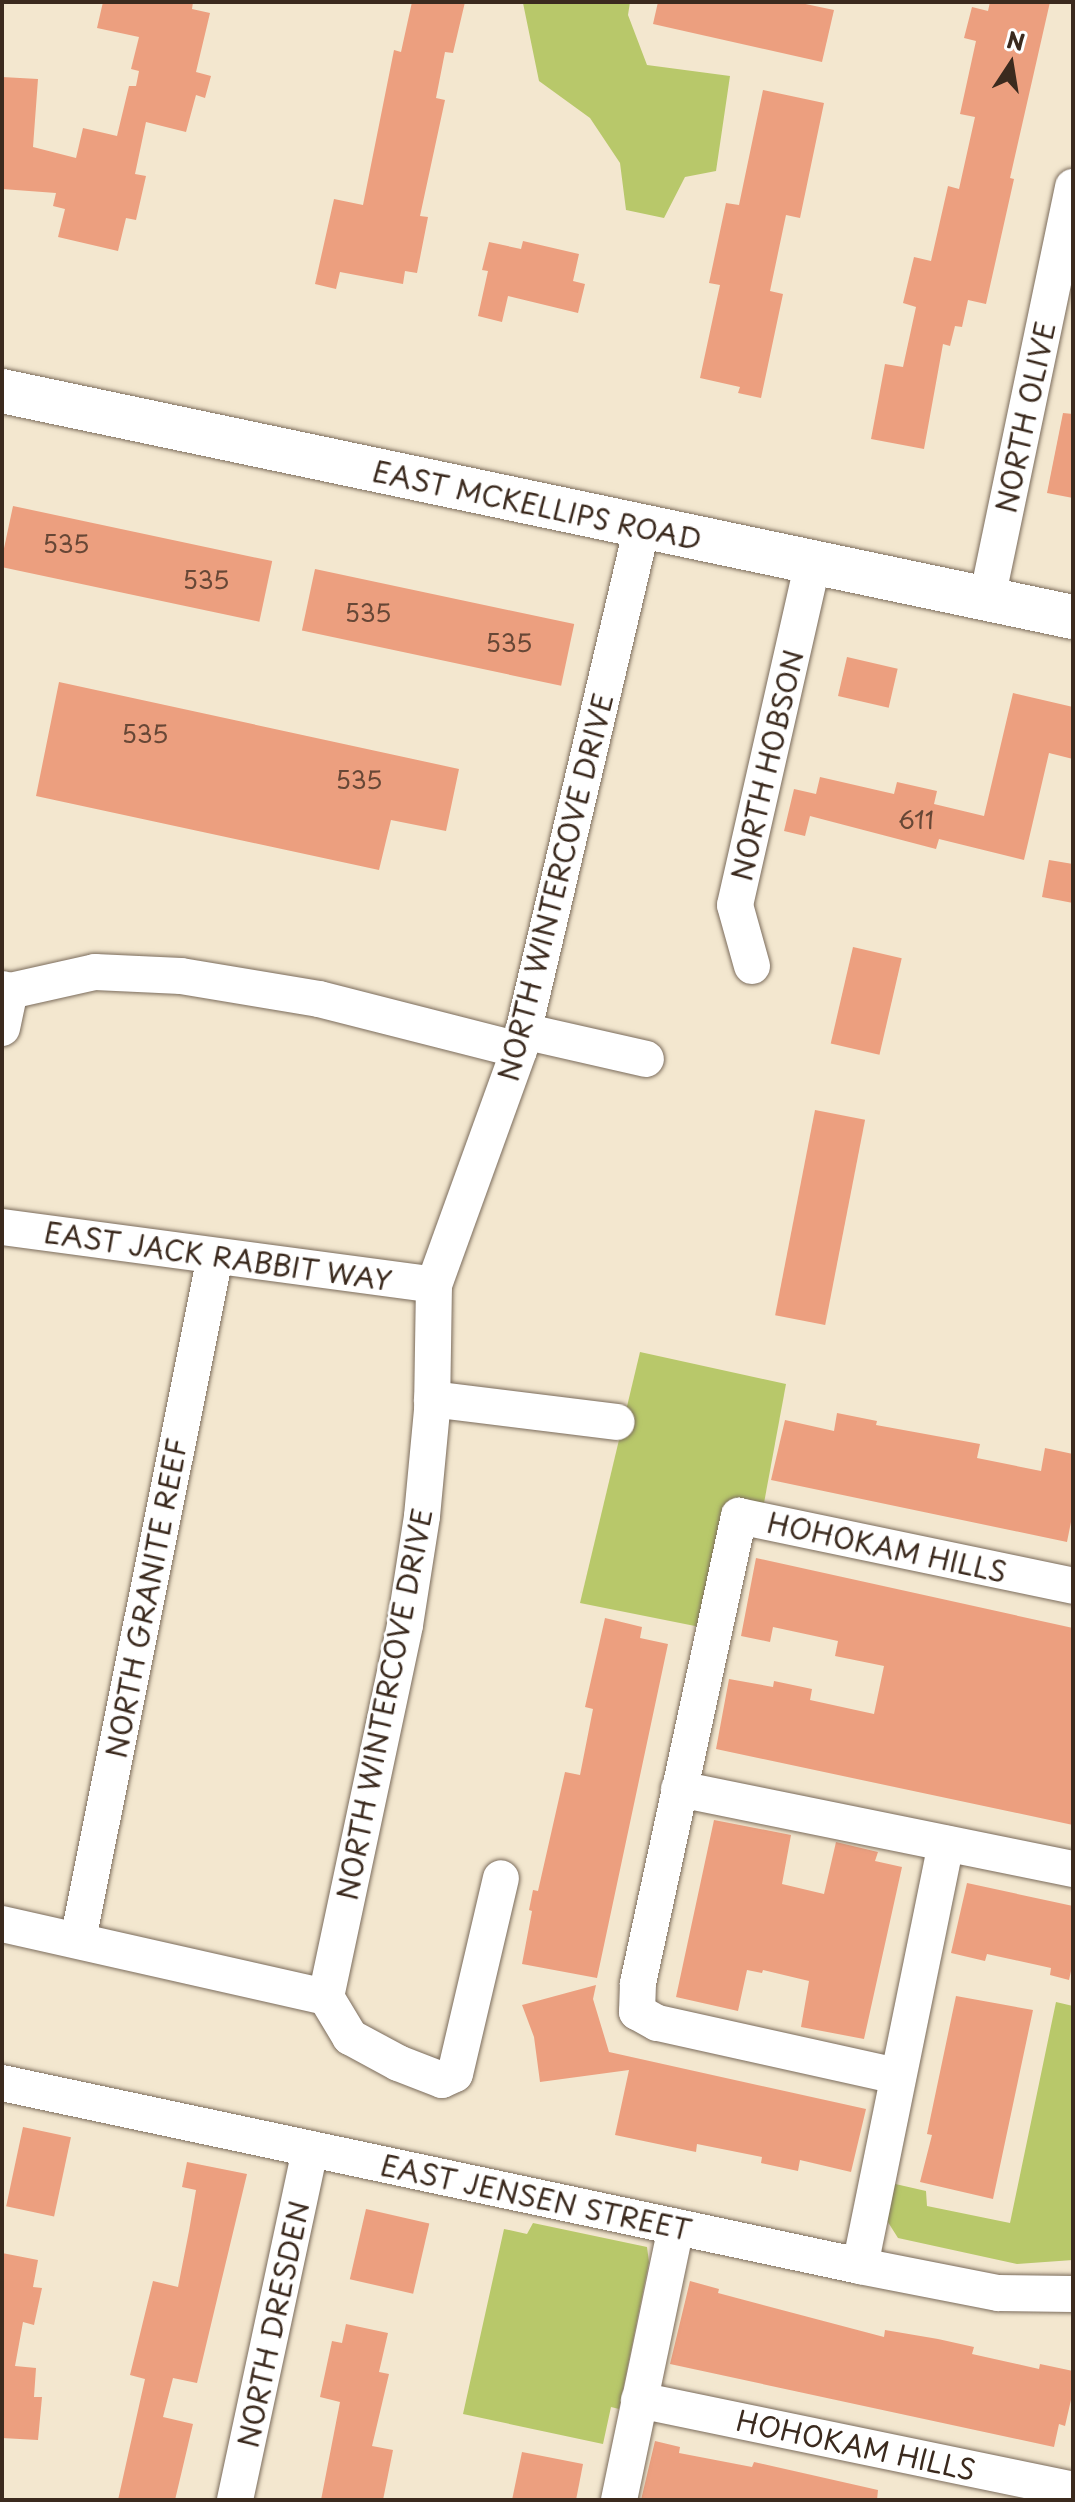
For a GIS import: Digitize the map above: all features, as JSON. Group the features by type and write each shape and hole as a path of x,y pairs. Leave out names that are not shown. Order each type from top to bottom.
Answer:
{"main road":[{"name":"EAST MCKELLIPS ROAD","path":"2,391 1073,617"}],"street":[{"name":"NORTH OLIVE","path":"987,599 1059,325 1073,187"},
{"name":"NORTH WINTERCOVE DRIVE","path":"326,1997 405,1625 422,1516 432,1399 434,1285 521,1040 642,527"},
{"name":"NORTH HOBSON","path":"752,966 735,905 813,563"},
{"path":"2,1028 6,990 95,972 181,976 319,999 521,1040 646,1059"},
{"name":"EAST JACK RABBIT WAY","path":"2,1227 434,1285"},
{"name":"NORTH GRANITE REEF","path":"78,1940 215,1257"},
{"path":"432,1399 617,1422"},
{"name":"HOHOKAM HILLS","path":"897,2076 657,2023 637,2012 638,1983 739,1516 1073,1586"},
{"path":"679,1789 1073,1869"},
{"path":"860,2266 946,1844"},
{"path":"2,1924 326,1997 350,2037 398,2063 442,2080 455,2074 501,1878"},
{"name":"EAST JENSEN STREET","path":"2,2083 860,2266 998,2293 1073,2294"},
{"name":"NORTH DRESDEN","path":"235,2500 310,2149"},
{"path":"619,2500 676,2227"},
{"name":"HOHOKAM HILLS","path":"639,2400 1073,2490"}],"green space":[{"path":"630,2 628,15 647,65 730,76 716,171 685,177 664,218 626,210 620,163 590,118 539,81 523,3"},
{"path":"640,1352 786,1384 764,1503 700,1627 580,1603"},
{"path":"1056,2002 1073,2006 1073,2260 1017,2264 898,2238 886,2219 891,2183 926,2191 927,2206 1010,2223"},
{"path":"533,2223 647,2247 649,2262 619,2409 611,2407 603,2444 463,2414 504,2229 527,2234"}],"building":[{"path":"103,2 193,2 192,9 210,13 196,72 211,76 205,98 196,95 186,132 146,122 135,174 146,176 136,220 126,218 118,251 58,237 65,209 53,206 56,193 2,189 2,77 38,79 33,147 76,158 83,128 117,136 129,86 136,86 139,71 131,69 139,37 97,28"},
{"path":"412,2 465,2 453,53 445,52 436,98 445,100 420,216 428,217 417,273 405,271 403,284 340,272 336,289 315,284 334,199 363,205 394,50 401,52"},
{"path":"658,2 796,2 834,10 822,62 653,24"},
{"path":"990,2 1050,2 1010,178 1014,179 986,304 968,300 962,327 955,326 950,346 943,344 924,449 871,439 885,364 903,367 916,307 903,303 914,257 931,261 948,186 959,189 975,117 960,114 976,41 964,38 972,7 988,11"},
{"path":"763,90 824,103 800,218 786,215 770,291 783,294 761,398 738,393 740,387 700,378 720,285 709,283 726,203 739,205"},
{"path":"523,241 579,254 573,281 585,284 578,313 508,296 502,322 478,316 488,271 482,270 489,242 521,249"},
{"path":"1063,413 1073,414 1073,498 1047,493"},
{"path":"13,506 272,561 259,622 2,567"},
{"path":"315,569 574,624 561,686 302,631"},
{"path":"847,657 898,669 889,708 838,696"},
{"path":"59,682 459,769 446,831 391,820 379,870 36,796"},
{"path":"1013,693 1073,707 1073,759 1049,753 1024,860 939,839 936,849 810,816 805,836 784,831 794,789 816,794 820,777 894,794 897,782 937,791 934,804 984,816"},
{"path":"1049,860 1073,864 1073,903 1042,897"},
{"path":"853,947 902,958 879,1055 831,1043"},
{"path":"815,1110 865,1120 825,1325 775,1315"},
{"path":"837,1413 877,1421 876,1425 980,1444 977,1458 1041,1471 1045,1448 1073,1454 1073,1512 1067,1542 771,1480 785,1420 834,1431"},
{"path":"756,1558 1073,1628 1073,1825 716,1749 729,1679 773,1687 774,1681 812,1689 810,1700 874,1714 884,1666 835,1656 838,1641 773,1627 770,1642 741,1636"},
{"path":"605,1618 642,1627 640,1638 668,1644 597,1978 522,1964 533,1890 538,1891 565,1772 580,1775 593,1709 585,1707"},
{"path":"714,1820 791,1835 782,1884 824,1894 836,1842 878,1852 875,1861 902,1867 864,2039 801,2027 809,1981 763,1970 762,1973 747,1970 738,2011 676,1997"},
{"path":"967,1883 1073,1906 1073,1962 1069,1980 1050,1975 1051,1968 987,1954 985,1961 951,1953"},
{"path":"596,1985 593,1999 609,2052 866,2109 851,2172 800,2160 798,2171 761,2163 762,2157 697,2144 696,2152 615,2135 629,2070 540,2082 534,2037 522,2005"},
{"path":"956,1996 1033,2010 993,2199 920,2182 932,2135 927,2134"},
{"path":"23,2127 71,2137 54,2216 6,2206"},
{"path":"187,2162 247,2174 197,2383 173,2378 163,2417 193,2424 175,2500 118,2500 145,2379 130,2375 153,2281 178,2287 196,2190 182,2187"},
{"path":"366,2209 429,2224 413,2294 350,2279"},
{"path":"2,2253 38,2260 33,2287 42,2288 34,2325 23,2322 15,2366 36,2368 34,2397 42,2397 38,2440 2,2438"},
{"path":"690,2281 719,2289 718,2293 884,2337 885,2330 938,2339 974,2347 972,2354 1039,2369 1040,2364 1073,2371 1073,2391 1065,2426 1059,2424 1054,2447 670,2364"},
{"path":"346,2324 388,2333 379,2372 389,2374 372,2446 393,2450 383,2500 321,2500 340,2402 320,2397 332,2341 342,2343"},
{"path":"655,2441 680,2447 679,2453 752,2467 754,2462 878,2490 877,2500 641,2500"},
{"path":"522,2452 583,2464 576,2500 512,2500"}]}
